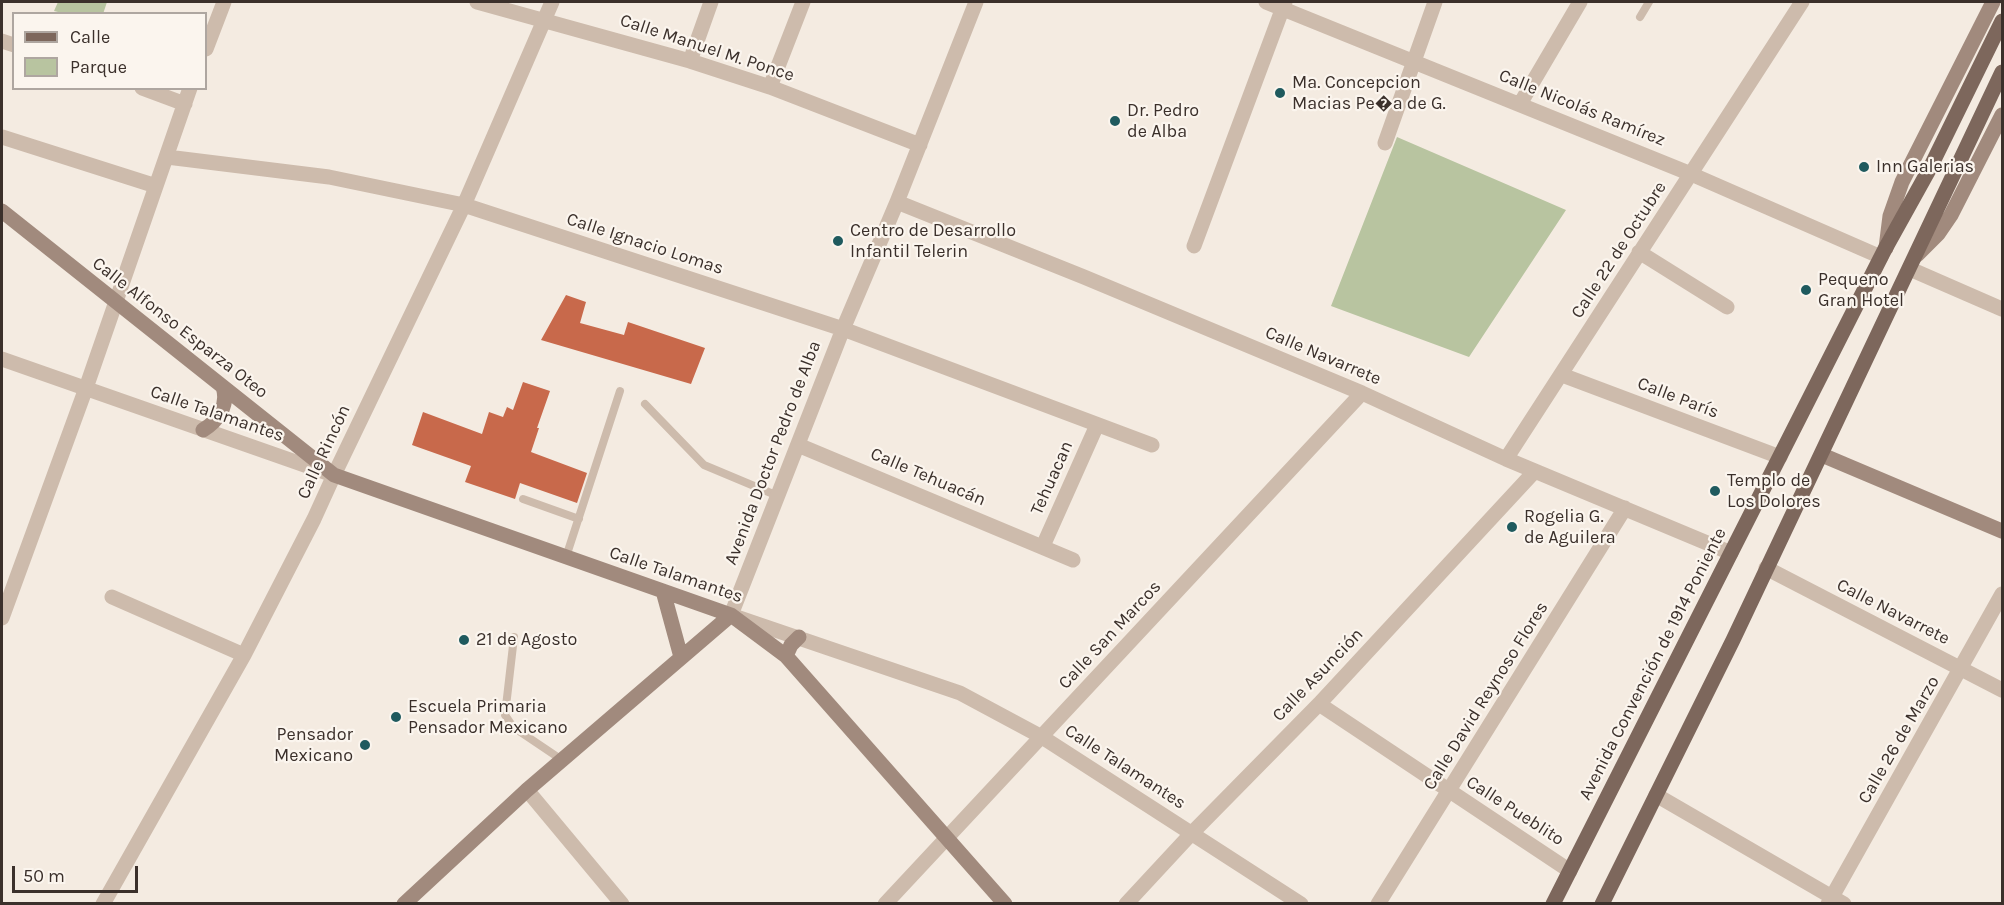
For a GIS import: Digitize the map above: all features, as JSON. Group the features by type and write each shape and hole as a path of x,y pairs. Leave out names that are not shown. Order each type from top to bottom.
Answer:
{"main road":[{"name":"Avenida Convención de 1914 Poniente","path":"1553,903 1883,253 1930,168 2002,21"},
{"path":"1602,903 1822,455 2002,72"}],"street":[{"path":"207,46 224,2"},
{"name":"Calle Manuel M. Ponce","path":"477,2 690,61 770,87 920,145"},
{"name":"Calle Rincón","path":"103,903 244,655 315,519 464,205 552,2"},
{"path":"690,61 711,2"},
{"path":"770,87 803,2"},
{"name":"Avenida Doctor Pedro de Alba","path":"404,903 527,790 731,615 843,329 897,202 976,2"},
{"name":"Calle Nicolás Ramírez","path":"1266,2 1284,5 1413,61 1883,253"},
{"path":"1385,143 1435,2"},
{"path":"1520,104 1581,2"},
{"name":"Calle 22 de Octubre","path":"1506,459 1802,2"},
{"name":"Avenida Convención de 1914 Poniente","path":"1883,253 1890,216 1902,182 1993,2"},
{"path":"1194,246 1284,5"},
{"path":"147,90 184,104"},
{"path":"2,618 86,388 189,90"},
{"path":"2002,115 1951,215 1938,234 1913,262 2002,309"},
{"path":"2,137 156,186"},
{"name":"Calle Ignacio Lomas","path":"166,158 329,177 464,205 843,329 1152,445"},
{"name":"Calle Navarrete","path":"897,202 1362,393 1506,459 1731,553"},
{"name":"Calle Alfonso Esparza Oteo","path":"2,212 334,475"},
{"path":"1639,252 1727,307"},
{"name":"Calle Talamantes","path":"2,359 960,693 1042,737 1301,903"},
{"name":"Calle París","path":"1562,375 1780,457"},
{"path":"203,430 217,419 222,411 225,394 223,387"},
{"name":"Calle San Marcos","path":"885,903 1362,393"},
{"name":"Tehuacan","path":"1042,546 1097,425"},
{"name":"Calle Tehuacán","path":"798,445 1073,560"},
{"path":"1822,455 2002,531"},
{"name":"Calle Asunción","path":"1126,903 1319,704 1535,471"},
{"name":"Calle David Reynoso Flores","path":"1378,903 1625,508"},
{"name":"Calle Navarrete","path":"1766,568 2002,690"},
{"path":"663,591 681,657"},
{"name":"Calle 26 de Marzo","path":"1835,901 2002,594"},
{"path":"112,597 244,655"},
{"path":"731,615 786,656 1005,903"},
{"path":"786,656 791,645 799,637"},
{"name":"Calle Pueblito","path":"1319,704 1570,871"},
{"path":"527,790 622,903"},
{"path":"1656,795 1835,901"}],"lane":[{"path":"1640,17 1649,2"},
{"path":"566,557 620,391"},
{"path":"645,404 704,465 778,496"},
{"path":"523,499 579,519"},
{"path":"514,638 505,715 513,728 562,760"}],"green space":[{"path":"58,2 107,2 104,12 54,11"},
{"path":"1397,137 1566,210 1469,357 1331,306"}],"building":[{"path":"566,295 586,302 580,323 624,335 628,322 705,348 691,384 541,340"},
{"path":"523,382 550,391 531,452 587,473 577,503 520,483 515,499 465,482 471,466 412,445 423,412 482,434 489,412 503,417 507,407 513,410"}],"place":[{"name":"Ma. Concepcion Macias Pe�a de G.","path":"1280,93"},
{"name":"Dr. Pedro de Alba","path":"1115,121"},
{"name":"Inn Galerias","path":"1864,167"},
{"name":"Centro de Desarrollo Infantil Telerin","path":"838,241"},
{"name":"Pequeno Gran Hotel","path":"1806,290"},
{"name":"Templo de Los Dolores","path":"1715,491"},
{"name":"Rogelia G. de Aguilera","path":"1512,527"},
{"name":"21 de Agosto","path":"464,640"},
{"name":"Escuela Primaria Pensador Mexicano","path":"396,717"},
{"name":"Pensador Mexicano","path":"365,745"}]}
